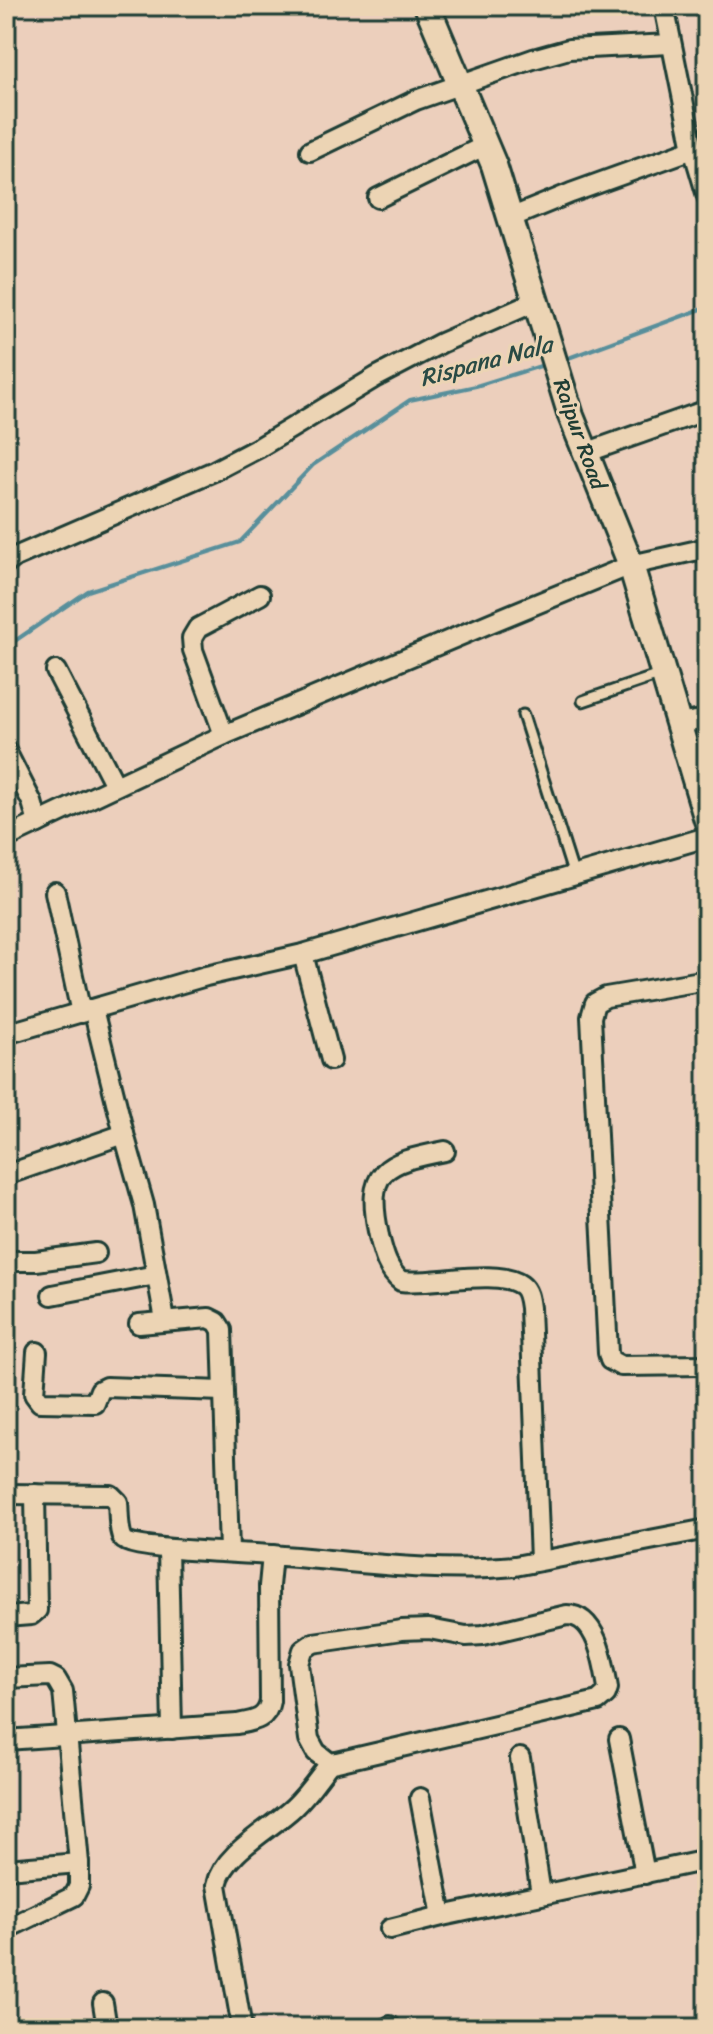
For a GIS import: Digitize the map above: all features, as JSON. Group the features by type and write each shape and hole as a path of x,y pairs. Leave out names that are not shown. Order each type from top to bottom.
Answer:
{"main road":[{"name":"Raipur Road","path":"427,6 486,145 571,416 631,565 707,820"}],"street":[{"path":"664,6 693,149 707,196"},
{"path":"310,151 416,100 533,59 569,49 670,44"},
{"path":"378,198 486,145"},
{"path":"510,218 693,149"},
{"path":"6,564 37,547 214,471 376,377 441,343 535,302"},
{"path":"585,453 707,410"},
{"path":"6,838 224,735 631,565 707,548"},
{"path":"224,735 193,650 192,638 198,628 260,595"},
{"path":"56,671 115,785"},
{"path":"678,724 707,719"},
{"path":"6,751 32,802 38,823"},
{"path":"6,1034 206,976 303,954 707,837"},
{"path":"55,892 144,1205 165,1320"},
{"path":"303,954 331,1060"},
{"path":"707,980 606,997 595,1003 591,1017 601,1260 610,1360 621,1366 707,1365"},
{"path":"6,1175 124,1134"},
{"path":"445,1151 387,1168 375,1183 373,1201 379,1236 385,1258 401,1281 489,1278 508,1280 521,1285 526,1291 530,1308 540,1560"},
{"path":"6,1261 36,1261 96,1253"},
{"path":"52,1295 156,1275"},
{"path":"139,1324 209,1318 217,1322 222,1330 229,1551"},
{"path":"37,1352 34,1394 40,1402 95,1403 100,1390 106,1387 223,1391"},
{"path":"6,1494 111,1495 118,1502 124,1540 131,1544 442,1569 487,1569 707,1529"},
{"path":"6,1617 31,1615 37,1610 35,1494"},
{"path":"168,1549 172,1729"},
{"path":"6,1740 237,1724 260,1718 266,1713 270,1701 269,1586 272,1555"},
{"path":"242,2028 217,1885 219,1874 230,1859 296,1805 330,1763 598,1701 608,1688 592,1629 584,1619 567,1615 483,1635 466,1636 429,1629 373,1633 313,1643 300,1656 309,1739 320,1757 330,1763"},
{"path":"6,1678 42,1674 56,1679 63,1691 79,1863 79,1886 74,1896 6,1929"},
{"path":"619,1739 645,1874"},
{"path":"520,1758 541,1894"},
{"path":"420,1798 442,1916"},
{"path":"390,1929 707,1860"},
{"path":"6,1869 79,1863"},
{"path":"103,2003 107,2028"}],"lane":[{"path":"583,701 662,674"},
{"path":"523,715 574,876"}],"waterway":[{"name":"Rispana Nala","path":"563,360 707,307"},
{"name":"Rispana Nala","path":"6,647 88,591 240,542 313,465 410,400 476,386 547,364"}]}
